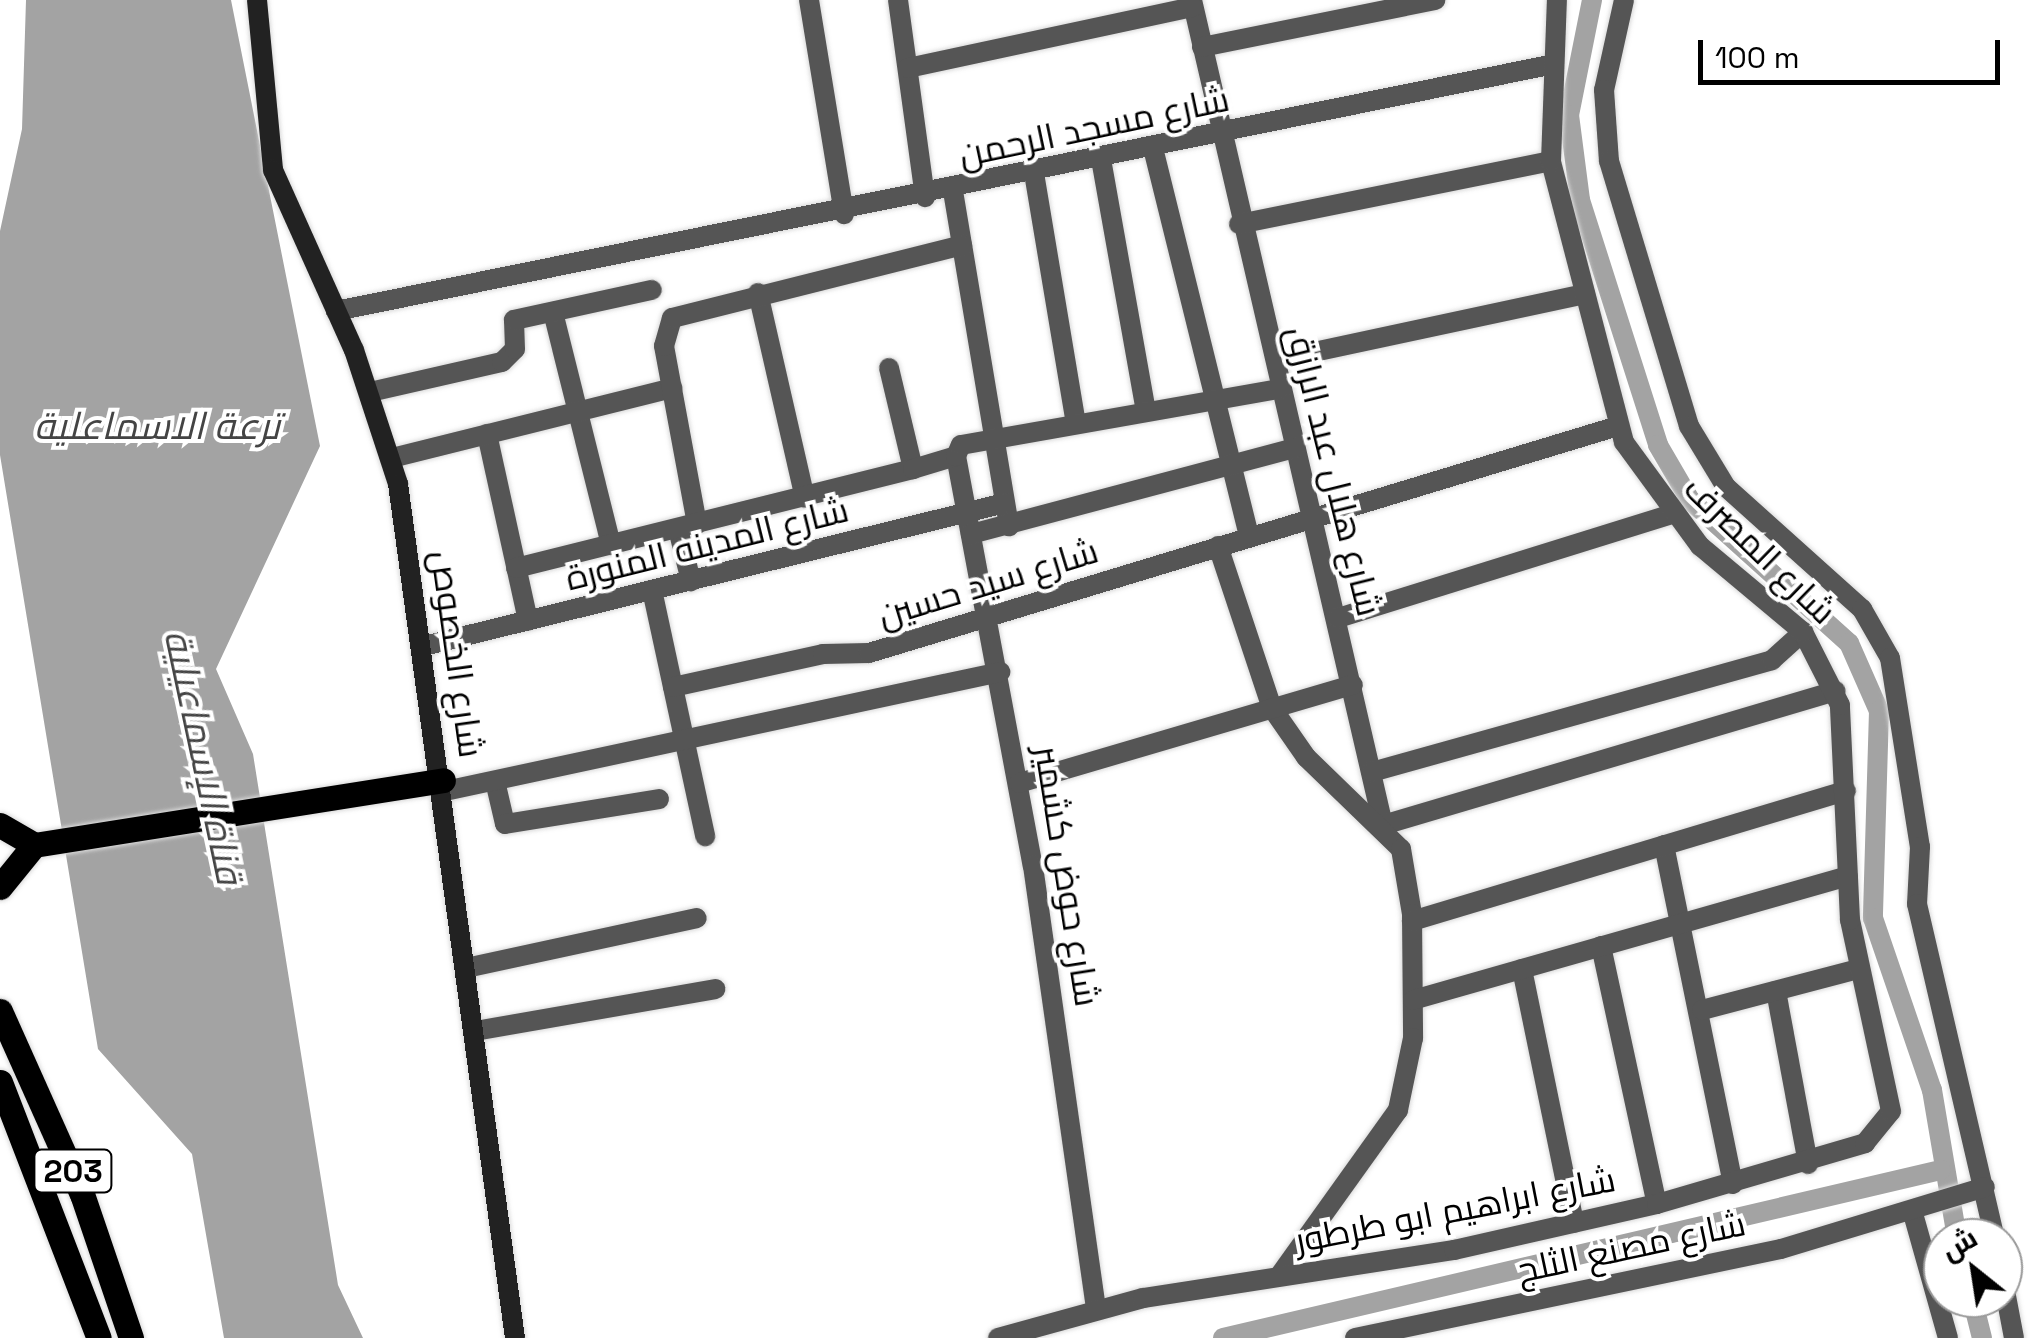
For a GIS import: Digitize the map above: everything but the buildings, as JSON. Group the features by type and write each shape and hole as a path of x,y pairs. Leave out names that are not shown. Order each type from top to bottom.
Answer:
{"main road":[{"name":"شارع الخصوص","path":"257,0 273,170 370,392 392,458 444,786 515,1338"},
{"path":"0,825 36,844 394,786 444,786"},
{"path":"0,888 36,844"},
{"name":"203","path":"0,1011 82,1194 131,1338"},
{"name":"203","path":"0,1082 98,1338"}],"street":[{"path":"809,0 844,214"},
{"path":"898,0 926,196"},
{"path":"1202,47 1434,0"},
{"name":"شارع المصرف","path":"1557,0 1549,65 1551,161 1618,426 1672,514 1803,632 1836,691 1858,969 1893,1096"},
{"path":"1624,0 1604,90 1615,194 1703,456 1749,511 1862,608 1890,658 1920,847 1918,904 1991,1218"},
{"path":"908,68 1192,3"},
{"name":"شارع هلال عبد الرازق","path":"1192,3 1238,224 1316,516 1383,825"},
{"name":"شارع مسجد الرحمن","path":"336,311 844,214 1549,65"},
{"path":"1153,148 1249,537"},
{"path":"1101,159 1146,411"},
{"path":"1238,224 1551,161"},
{"path":"1034,173 1076,423"},
{"path":"953,191 1009,526"},
{"path":"691,581 664,333 679,312 962,246"},
{"path":"370,392 502,362 515,349 512,322 652,290"},
{"path":"758,293 805,498"},
{"path":"1320,350 1586,294"},
{"path":"552,312 611,545"},
{"path":"889,368 912,469"},
{"path":"392,458 672,388"},
{"path":"516,568 912,469 994,438 1280,389"},
{"name":"شارع سيد حسين","path":"673,687 823,654 868,653 1618,426"},
{"path":"487,434 528,621"},
{"path":"969,524 1009,526 1295,448"},
{"name":"شارع حوض كشمير","path":"957,452 1019,783 1096,1309"},
{"name":"شارع المدينه المنورة","path":"424,646 691,581 969,524 1005,503"},
{"path":"1338,618 1672,514"},
{"path":"1218,546 1272,708 1306,757 1383,825 1408,871 1413,1000 1398,1110 1280,1276"},
{"path":"652,590 705,836"},
{"path":"1372,772 1772,660 1803,632"},
{"path":"444,786 495,781 1000,672"},
{"path":"1019,783 1353,685"},
{"path":"1383,825 1836,691"},
{"path":"495,781 505,824 659,799"},
{"path":"1412,920 1846,790"},
{"path":"1664,844 1702,1010 1733,1184"},
{"path":"1413,1000 1848,876"},
{"path":"466,968 697,918"},
{"path":"1601,946 1657,1204"},
{"path":"1522,969 1574,1223"},
{"path":"1702,1010 1858,969"},
{"path":"475,1031 715,989"},
{"path":"1776,991 1808,1164"},
{"name":"شارع ابراهيم ابو طرطور","path":"998,1338 1096,1309 1574,1223 1808,1164 1865,1143 1883,1128 1893,1096"},
{"name":"شارع مصنع الثلج","path":"1355,1338 1781,1250 1985,1186"},
{"path":"1915,1209 1944,1337"}],"water":[{"name":"ترعة الاسماعلية","path":"26,0 231,0 320,446 216,669 253,754 338,1285 363,1338 224,1338 192,1154 98,1049 0,455 0,231 22,129"}],"waterway":[{"path":"1592,0 1569,115 1580,200 1658,445 1690,500 1849,643 1879,711 1873,918 1932,1090 1954,1218"},
{"path":"1223,1338 1941,1170"},
{"path":"1977,1318 1982,1338"}],"water label":[{"name":"قناة الإسماعيلية","path":"203,757"}]}
